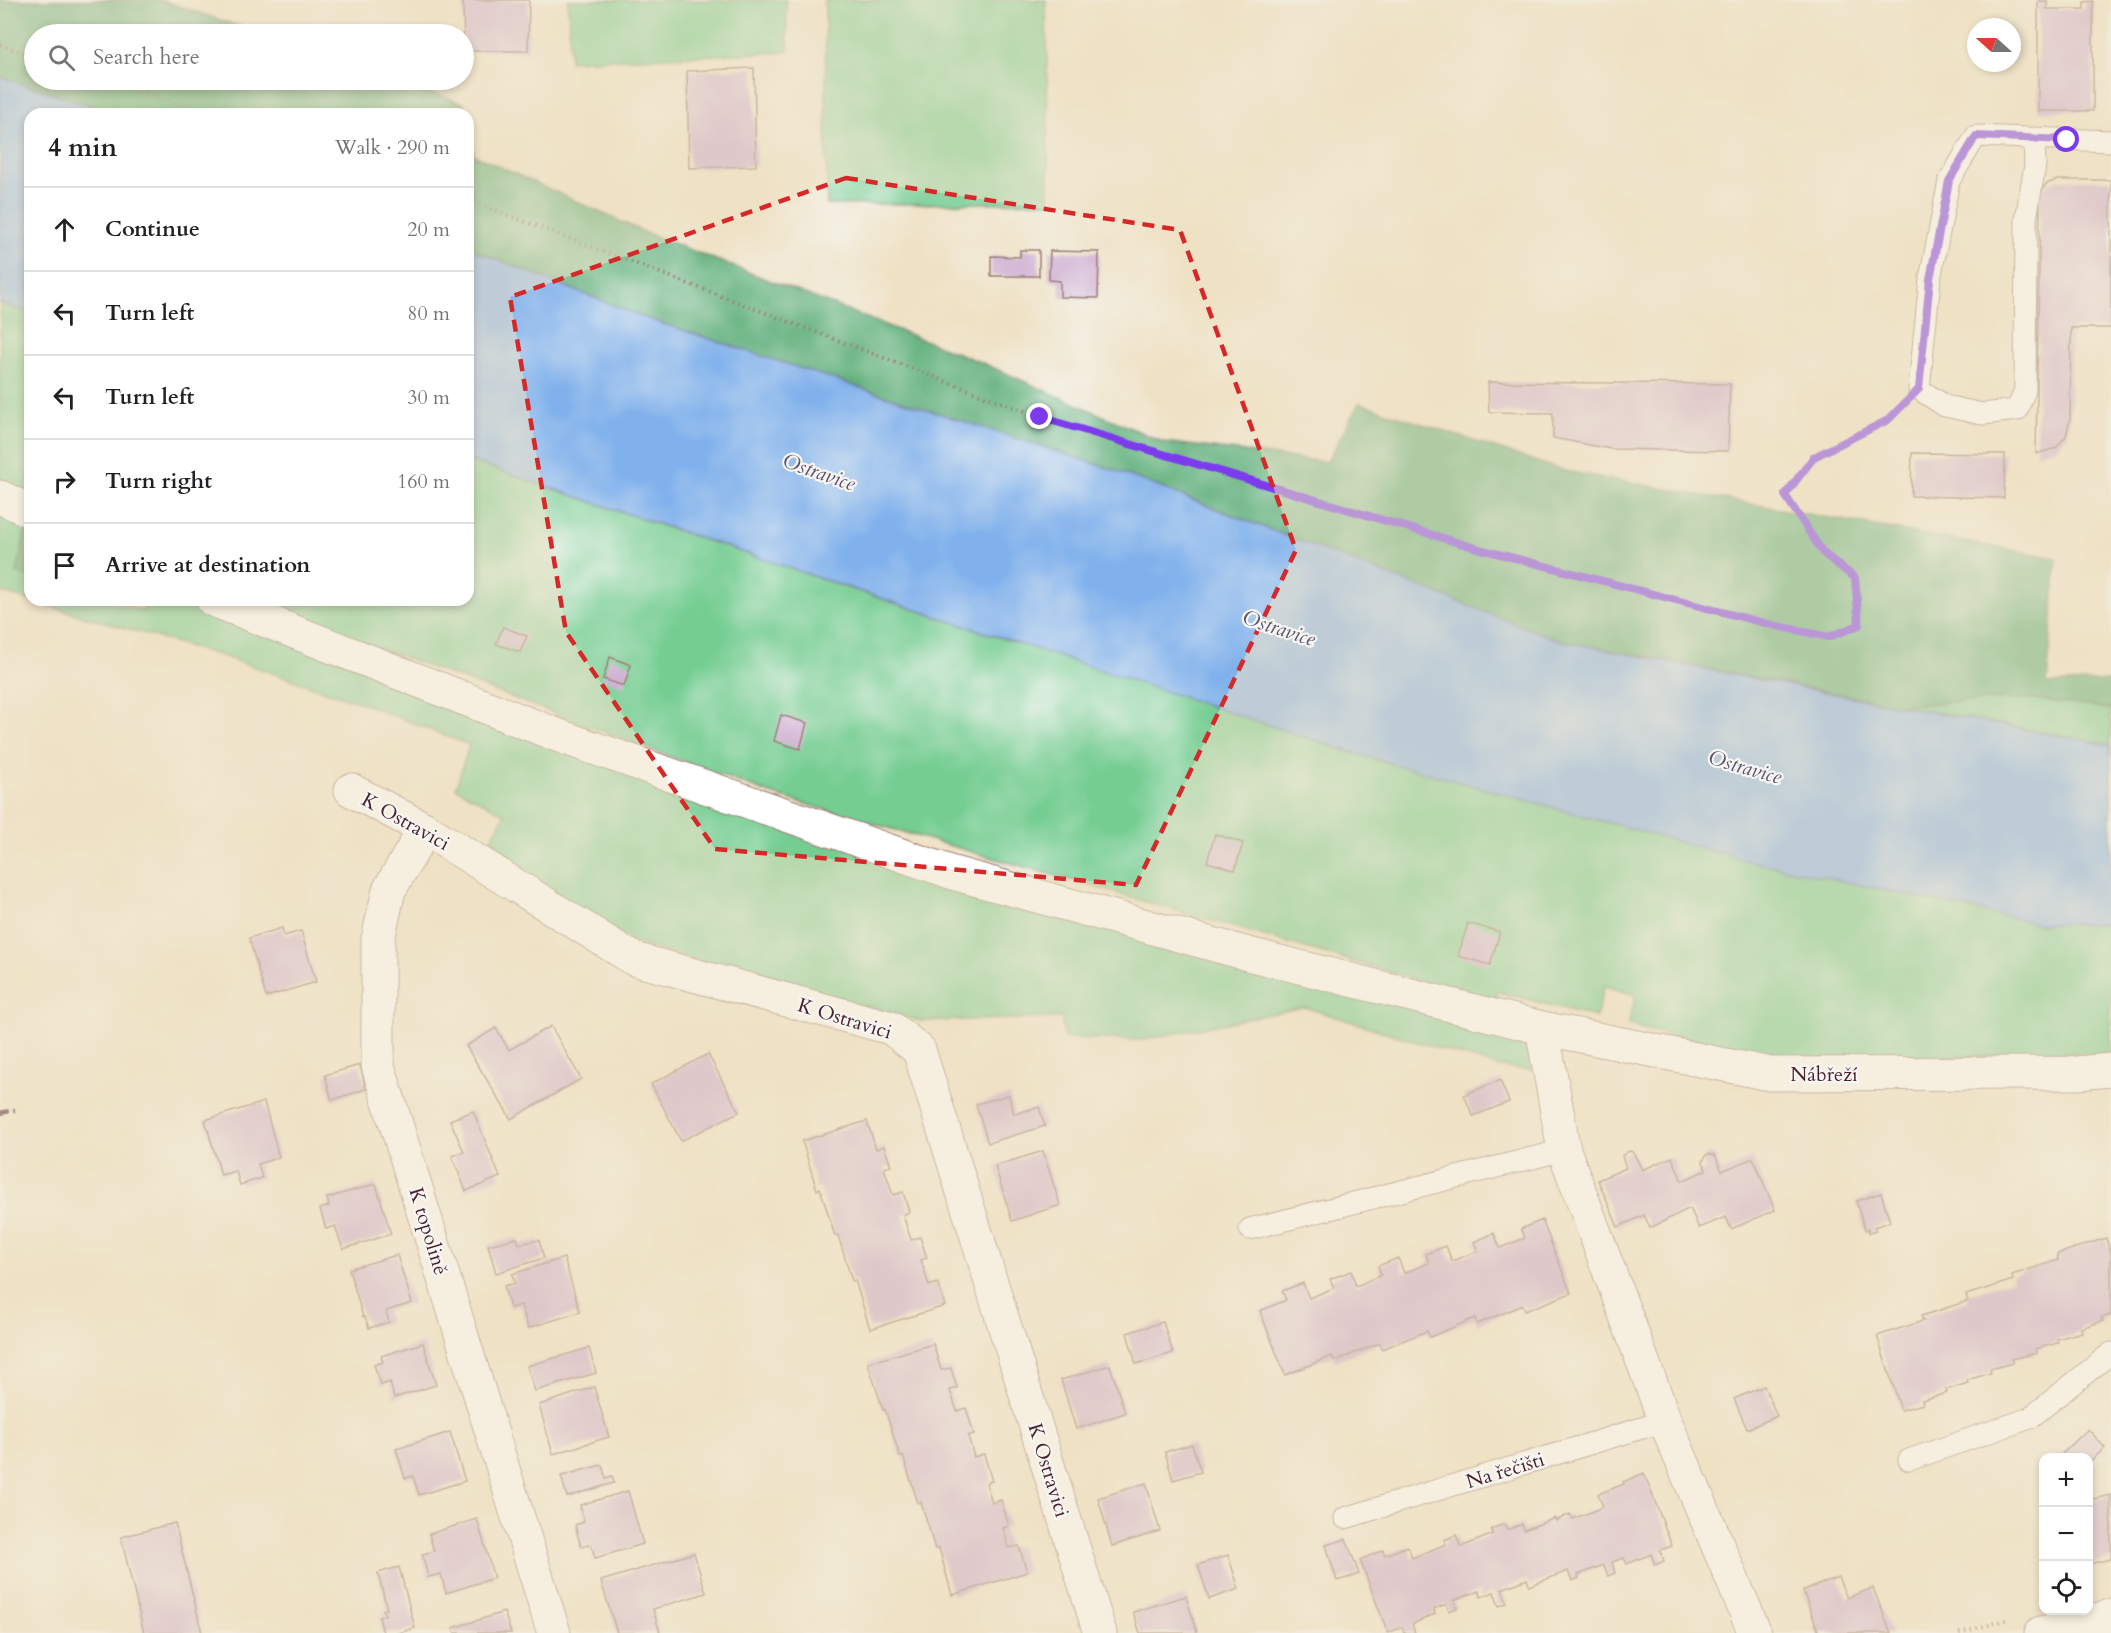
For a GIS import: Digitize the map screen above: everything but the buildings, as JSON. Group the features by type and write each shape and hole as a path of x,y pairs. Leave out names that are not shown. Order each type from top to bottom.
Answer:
{"street":[{"path":"0,496 24,509"},
{"name":"Nábřeží","path":"228,606 562,737 953,873 1248,954 1542,1028 1770,1074 2077,1073 2111,1070"},
{"name":"K Ostravici","path":"351,790 425,829 634,959 891,1028 919,1050 1100,1633"},
{"name":"K topolině","path":"425,829 389,890 378,939 378,1066 554,1633"},
{"path":"1542,1028 1564,1150 1665,1421 1755,1633"},
{"path":"2041,1633 2111,1616"}],"lane":[{"path":"2034,138 2035,165 2026,219 2025,390 2017,410 1982,414 1944,406 1919,389 1930,279 1949,181 1976,136 2034,138 2111,141"},
{"path":"1250,1229 1564,1150"},
{"path":"1910,1460 2030,1418 2111,1353"},
{"name":"Na řečišti","path":"1345,1518 1665,1421"}],"path":[{"path":"0,45 24,53"},
{"path":"136,90 191,108"},
{"path":"474,202 1040,417 1476,548 1768,624 1829,637 1859,625 1855,578 1823,553 1785,495 1814,457 1888,420 1919,389"},
{"path":"1959,1633 2012,1618"}],"highlighted area":[{"path":"846,178 1180,230 1296,550 1136,885 715,849 566,632 510,297"}],"green space":[{"path":"0,0 161,0 232,24 24,24 24,85 0,77"},
{"path":"568,0 786,0 788,52 570,61"},
{"path":"825,0 1046,0 1049,202 827,205"},
{"path":"41,90 424,90 463,103 464,108 99,108"},
{"path":"474,155 644,232 978,361 1163,442 1327,462 1359,403 1565,471 2057,558 2047,684 2111,681 2111,709 2025,698 1897,705 1558,640 1117,471 645,318 474,250"},
{"path":"0,303 24,311 24,498 0,487"},
{"path":"474,462 846,587 1358,754 2040,924 2111,924 2111,1053 1825,1060 1757,1058 1628,1025 1636,995 1604,986 1596,1017 1498,992 1494,1002 771,794 266,606 474,606"},
{"path":"0,506 24,518 24,539 17,573 24,575 24,599 0,592"},
{"path":"24,539 24,575 17,573"},
{"path":"49,606 126,606 143,611 145,606 206,606 535,737 1528,1036 1533,1070 1499,1067 1304,1007 1143,1040 1064,1038 1062,1018 920,1021 634,943 485,851 505,814 456,788 469,745 367,705 222,656"},
{"path":"2025,698 2111,709 2111,745 1897,705"}],"water":[{"path":"0,77 24,85 24,90 41,90 99,108 24,108 24,311 0,303"},
{"name":"Ostravice","path":"474,250 645,318 1117,471 1558,640 2111,745 2111,924 2040,924 1749,861 1357,754 846,587 474,462"}],"railway":[{"path":"0,1113 15,1110"}],"route":[{"path":"1040,417 1476,548 1768,624 1829,637 1859,625 1855,578 1823,553 1785,495 1814,457 1888,420 1919,389 1930,279 1949,181 1976,136 2067,140"}]}
